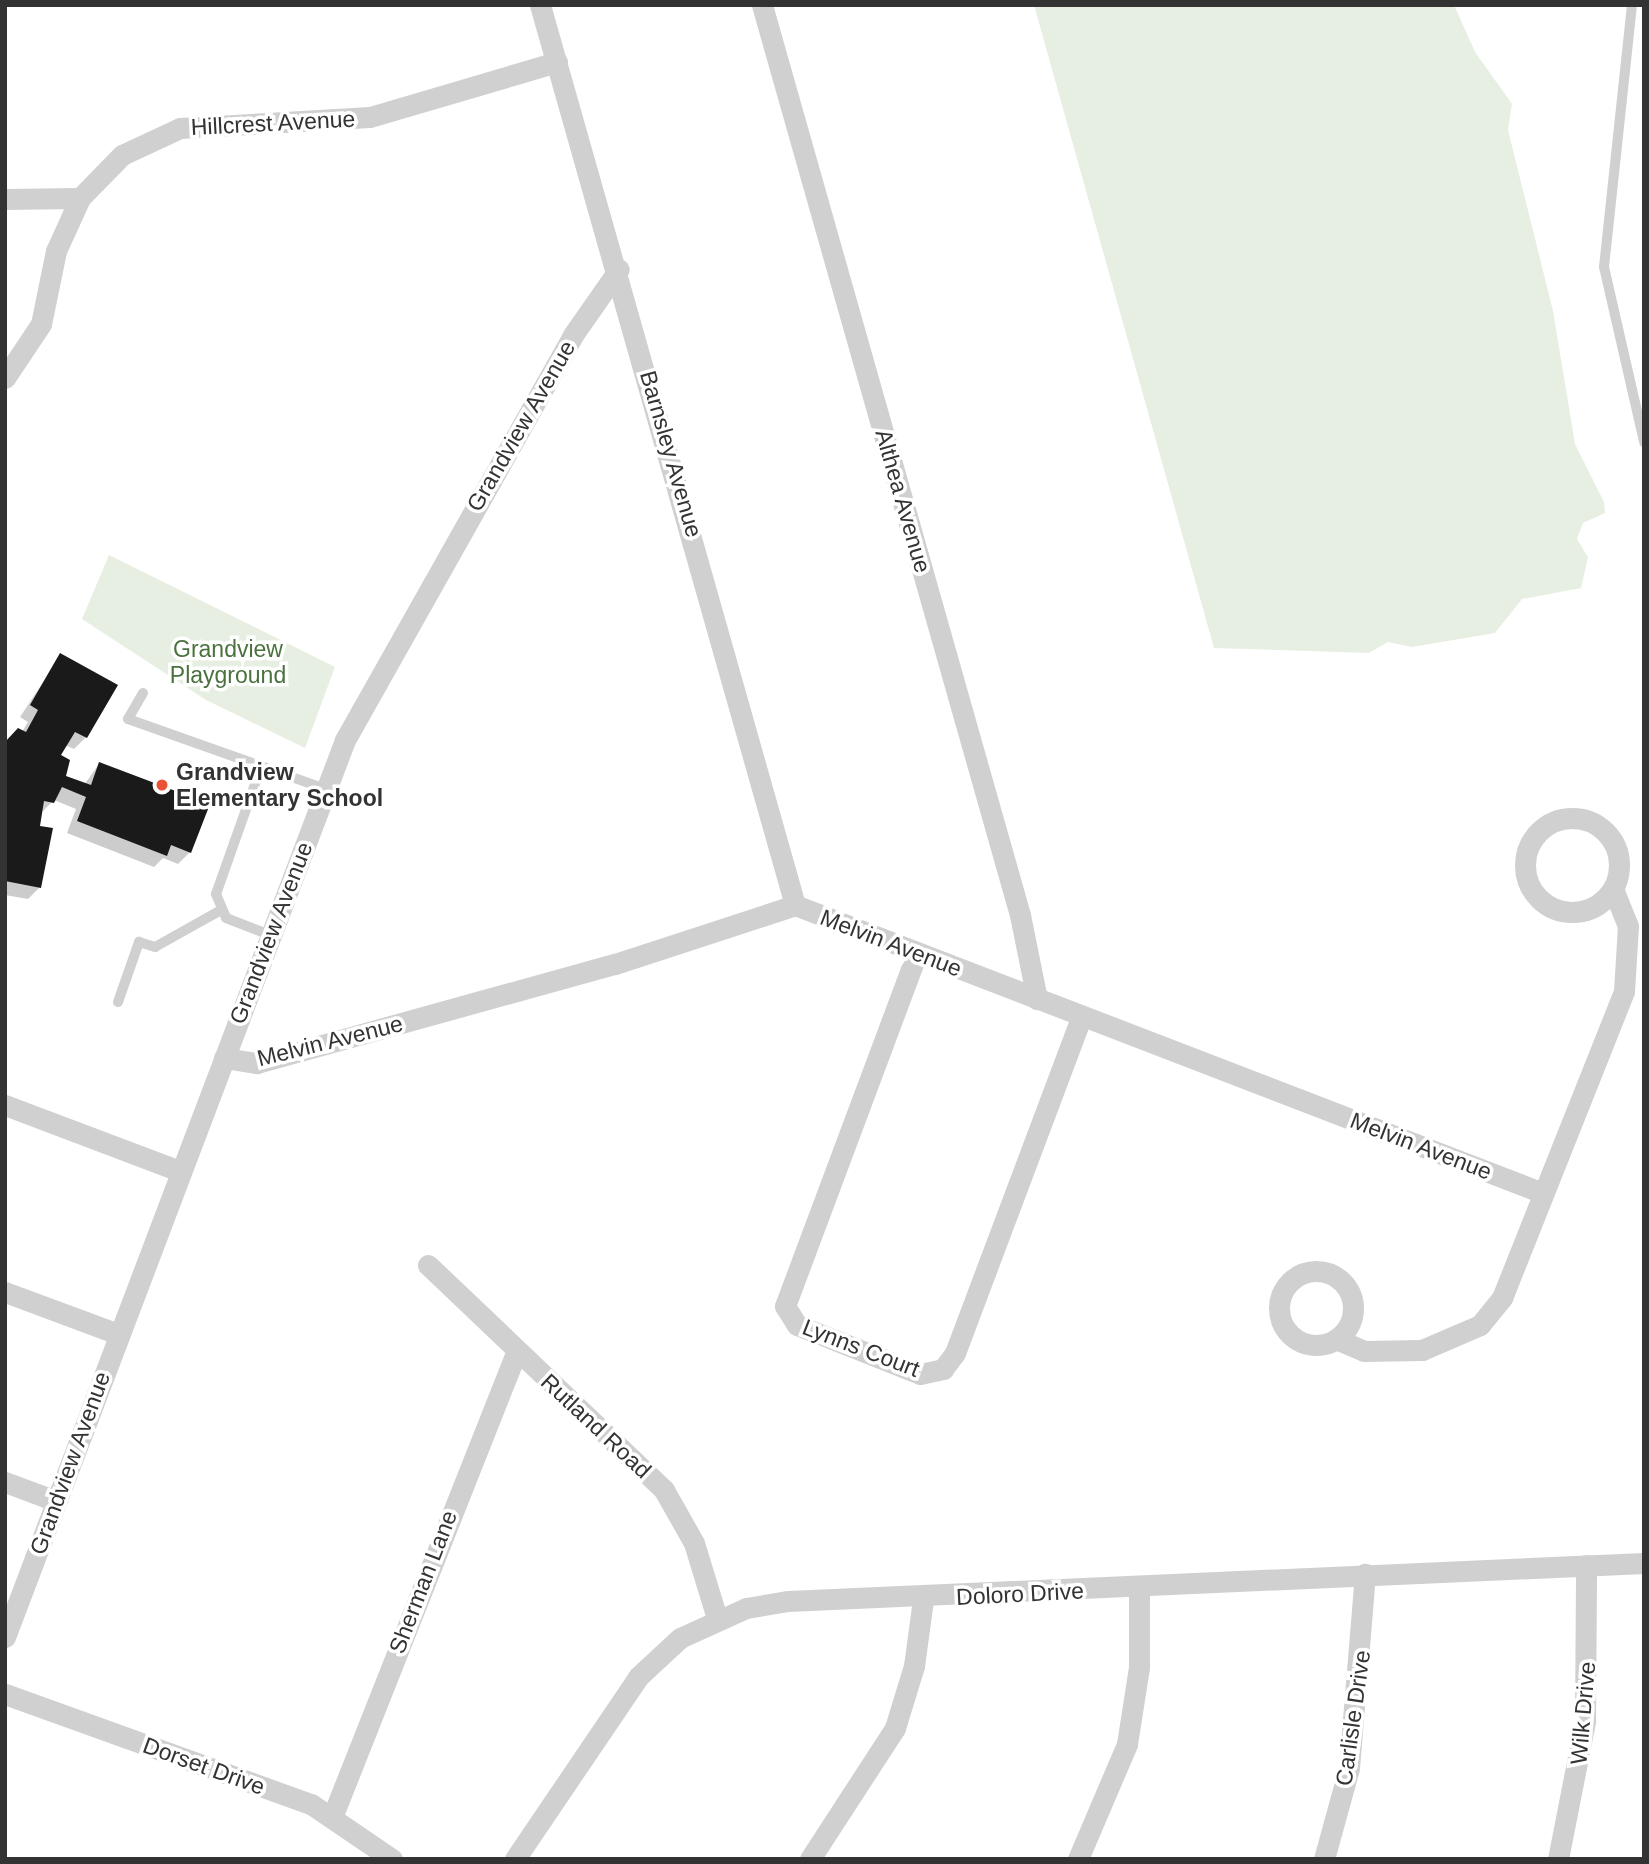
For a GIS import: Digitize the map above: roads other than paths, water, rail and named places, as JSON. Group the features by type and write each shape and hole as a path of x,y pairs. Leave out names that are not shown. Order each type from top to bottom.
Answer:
{"street":[{"name":"Barnsley Avenue","path":"540,5 618,269 794,905"},
{"name":"Althea Avenue","path":"762,5 1016,903 1037,999"},
{"name":"Hillcrest Avenue","path":"5,377 41,324 56,251 80,198 122,155 180,128 370,117 557,62"},
{"path":"5,199 80,198"},
{"name":"Grandview Avenue","path":"5,1637 326,789 380,672 573,335 618,269"},
{"path":"1336,1339 1364,1352 1422,1350 1480,1325 1502,1298 1624,992 1628,926 1613,889 1618,852 1600,827 1586,819 1553,821 1527,848 1527,881 1548,906 1577,912 1594,908 1613,889"},
{"name":"Melvin Avenue","path":"223,1058 257,1063 615,964 794,905 1543,1193"},
{"name":"Lynns Court","path":"917,953 785,1295 797,1325 907,1370 932,1374 951,1360 1082,1016"},
{"path":"5,1105 180,1171"},
{"name":"Rutland Road","path":"428,1265 664,1490 694,1543 717,1618"},
{"path":"5,1292 118,1334"},
{"name":"Sherman Lane","path":"333,1815 517,1351"},
{"path":"5,1482 56,1501"},
{"name":"Doloro Drive","path":"515,1859 638,1676 680,1638 717,1618 789,1601 923,1599 1139,1589 1365,1574 1644,1563"},
{"name":"Wilk Drive","path":"1558,1859 1585,1721 1586,1565"},
{"name":"Carlisle Drive","path":"1324,1859 1349,1768 1365,1574"},
{"path":"1078,1859 1127,1744 1139,1667 1139,1589"},
{"path":"810,1859 895,1728 914,1667 923,1599"},
{"name":"Dorset Drive","path":"5,1694 333,1815 392,1859"}],"lane":[{"path":"1632,5 1604,267 1644,442"},
{"path":"143,693 128,719 326,789"},
{"path":"221,910 216,880 261,766"},
{"path":"221,910 270,936"},
{"path":"118,1002 139,942 155,947 221,910"}],"place":[{"name":"Grandview Elementary School","path":"162,785"}],"park label":[{"name":"Grandview Playground","path":"228,662"}]}
